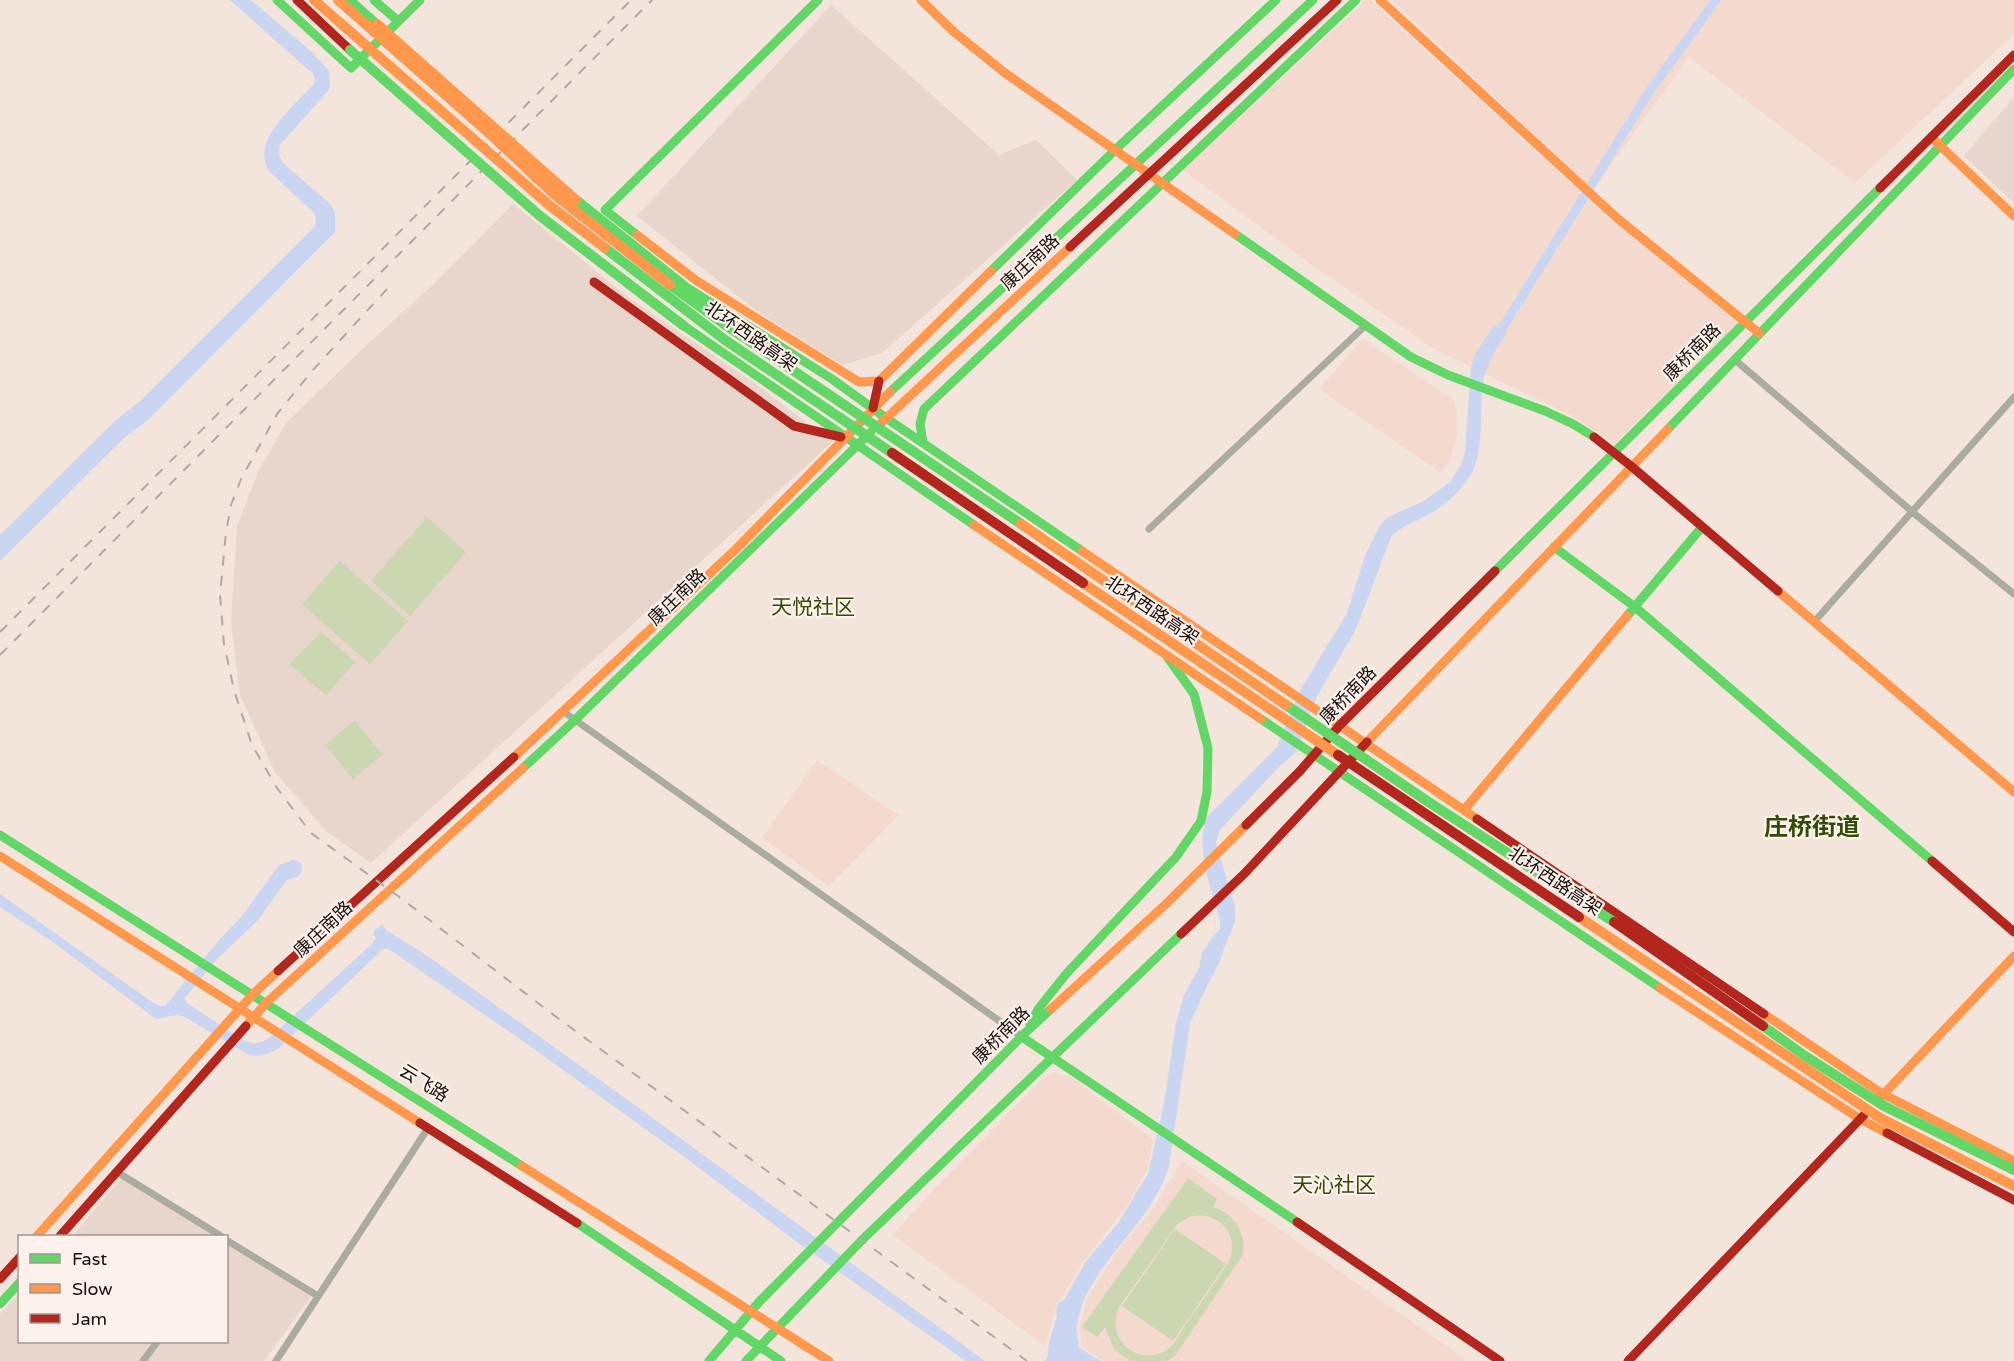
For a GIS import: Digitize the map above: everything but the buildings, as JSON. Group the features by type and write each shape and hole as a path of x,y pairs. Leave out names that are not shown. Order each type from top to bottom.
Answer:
{"main road":[{"path":"278,0 351,68 420,0"},
{"path":"297,0 350,50 540,216 684,326 845,438 1718,1026 1860,1119 2014,1200"},
{"name":"北环西路高架","path":"314,0 549,205 725,340 1446,828 1880,1118 2014,1186"},
{"name":"北环西路高架","path":"338,0 491,135 555,195 664,281 724,324 860,414 1417,794 1623,928 1805,1056 1884,1106 2014,1170"},
{"path":"350,0 561,188 683,285 832,379 886,418 1884,1094 2014,1161"},
{"path":"374,0 398,21"},
{"path":"818,0 605,210 697,281 859,382 879,381"},
{"path":"921,0 954,32 1005,73 1402,351 1429,367 1565,419 1589,433 1631,466 2014,792"},
{"path":"873,408 879,381 1115,150 1276,0"},
{"name":"康庄南路","path":"39,1235 253,994 564,712 736,549 873,408 1313,0"},
{"name":"康庄南路","path":"61,1235 266,1003 575,720 886,418 1336,0"},
{"path":"923,442 920,424 924,409 1356,0"},
{"path":"1380,0 1617,218 1759,333"},
{"name":"康桥南路","path":"758,1347 849,1253 1245,873 1366,743 1759,333 2014,55"},
{"name":"康桥南路","path":"709,1361 751,1311 1023,1035 1238,834 1340,725 1745,322 2014,69"},
{"path":"1935,141 2014,216"},
{"path":"594,282 794,426 845,438"},
{"path":"1464,810 1702,527"},
{"path":"1554,547 1635,607 2014,932"},
{"path":"1165,652 1194,694 1208,748 1207,792 1201,821 1176,856 1067,973 1039,1008 1023,1035 1500,1361"},
{"name":"云飞路","path":"0,835 829,1361"},
{"name":"云飞路","path":"0,856 601,1238 781,1361"},
{"path":"1628,1361 2014,956"},
{"path":"0,1279 18,1259"},
{"path":"0,1304 18,1284"},
{"path":"746,1361 758,1347"}],"street":[{"path":"1149,529 1366,325"},
{"path":"1734,359 1912,512 2014,594"},
{"path":"1814,622 2014,397"},
{"path":"564,712 1023,1035"},
{"path":"271,1361 318,1296 428,1128"},
{"path":"117,1172 219,1235"},
{"path":"228,1241 318,1296"},
{"path":"276,1361 304,1316"},
{"path":"144,1361 156,1343"}],"shaded area":[{"path":"1366,0 1370,0 1613,221 1739,322 1615,444 1570,415 1431,347 1302,258 1183,170"},
{"path":"1392,0 2014,0 2014,34 1855,183 1689,57 1593,190"},
{"path":"831,5 999,155 1036,140 1077,180 882,353 842,365 754,309 637,216"},
{"path":"2014,97 2014,203 1964,156"},
{"path":"513,204 628,297 753,382 832,442 371,863 326,831 275,772 240,695 231,621 237,526 259,470 286,423 436,282"},
{"path":"1363,339 1453,399 1457,410 1457,436 1451,456 1441,473 1319,389"},
{"path":"817,760 899,815 829,886 762,838"},
{"path":"1055,1073 1071,1077 1153,1139 1147,1170 1126,1207 1078,1269 1057,1304 1045,1346 893,1235 918,1206 1046,1075"},
{"path":"1182,1161 1468,1361 1103,1361 1082,1347 1079,1328 1088,1296 1116,1253 1154,1207"},
{"path":"126,1173 225,1235 73,1235"},
{"path":"228,1237 315,1291 264,1361 0,1361 0,1314 18,1295 18,1343 228,1343"}],"green space":[{"path":"427,517 466,552 410,616 371,581"},
{"path":"340,561 408,621 370,664 302,604"},
{"path":"321,632 355,662 326,695 289,664"},
{"path":"355,720 382,755 353,779 325,745"},
{"path":"1188,1178 1217,1199 1213,1207 1227,1214 1238,1226 1243,1240 1242,1256 1175,1356 1167,1361 1130,1361 1114,1349 1105,1327 1097,1337 1082,1327","holes":["1200,1215 1223,1225 1231,1238 1232,1246 1228,1263 1178,1338 1167,1350 1155,1355 1143,1355 1131,1351 1119,1338 1116,1330 1116,1316 1119,1307 1177,1225 1188,1217"]},
{"path":"1175,1229 1226,1264 1173,1341 1122,1306"}],"water":[{"path":"230,0 251,0 313,53 329,71 328,91 280,145 279,153 284,164 329,203 335,212 335,232 148,420 125,437 0,561 0,535 115,421 140,401 315,226 314,213 268,170 264,153 273,131 314,84 314,75"},
{"path":"1494,325 1507,332 1492,356 1484,375 1480,443 1475,466 1470,476 1442,506 1402,528 1391,537 1356,629 1316,698 1297,751 1219,831 1216,843 1235,907 1235,922 1219,964 1190,1023 1169,1166 1148,1208 1105,1264 1083,1303 1077,1328 1079,1348 1101,1361 1045,1361 1057,1317 1058,1304 1064,1300 1085,1263 1118,1223 1148,1174 1164,1103 1176,1023 1184,995 1199,968 1202,953 1220,929 1220,921 1203,856 1203,830 1207,817 1277,747 1300,691 1347,613 1366,553 1382,522 1424,501 1450,482 1461,465 1465,452 1471,366 1476,353"},
{"path":"293,860 301,863 302,871 297,877 287,880 257,921 217,959 185,998 187,1003 244,1041 255,1043 264,1041 373,943 376,938 374,931 382,925 643,1111 985,1361 966,1361 960,1357 797,1242 683,1156 520,1039 386,948 280,1047 265,1054 253,1056 183,1016 156,1019 50,940 0,907 0,894 152,1002 165,1006 219,940 242,916 279,865"}],"waterway":[{"path":"1495,340 1649,92 1716,0"}],"railway":[{"path":"0,632 631,0"},
{"path":"0,655 652,0"},
{"path":"387,289 313,370 277,414 241,479 231,505 220,595 224,644 234,690 252,745 277,788 311,833 398,896 555,1016 1027,1361"}],"traffic: fast":[{"path":"277,0 351,68 420,0"},
{"path":"350,0 377,24"},
{"path":"374,0 398,21"},
{"path":"637,235 605,210 818,0"},
{"path":"991,271 1115,150 1276,0"},
{"path":"890,392 1313,0"},
{"path":"923,442 920,424 924,409 1356,0"},
{"path":"350,50 540,216 684,326"},
{"path":"1668,429 2014,69"},
{"path":"1495,571 1880,188"},
{"path":"576,200 683,285"},
{"path":"1235,234 1411,357 1448,375 1545,411 1594,437"},
{"path":"605,248 725,340 892,453"},
{"path":"670,285 724,324 1021,524"},
{"path":"683,285 832,379 1082,551"},
{"path":"684,326 974,525"},
{"path":"523,768 871,432"},
{"path":"1627,616 1702,527"},
{"path":"1554,547 1635,607 1932,861"},
{"path":"1030,1024 1039,1008 1067,973 1176,857 1201,821 1207,792 1208,748 1194,694 1168,658"},
{"path":"1286,705 1427,801 1614,922"},
{"path":"1261,719 1660,988"},
{"path":"0,835 522,1166"},
{"path":"746,1361 862,1240 1181,934"},
{"path":"709,1361 759,1302 1051,1009"},
{"path":"1763,1026 1805,1056 1884,1106 2014,1170"},
{"path":"1022,1037 1297,1222"},
{"path":"577,1223 781,1361"},
{"path":"0,1304 18,1284"}],"traffic: slow":[{"path":"314,0 549,205 605,248"},
{"path":"338,0 491,135 555,195 670,285"},
{"path":"921,0 954,32 1005,73 1235,234"},
{"path":"1380,0 1617,218 1759,333"},
{"path":"377,24 576,200"},
{"path":"1931,137 2014,216"},
{"path":"637,235 697,281 859,382 879,381 991,271"},
{"path":"881,423 1070,247"},
{"path":"514,757 736,549 890,392"},
{"path":"1367,742 1668,429"},
{"path":"1021,524 1286,705"},
{"path":"974,525 1261,719"},
{"path":"1082,551 1477,819"},
{"path":"1083,583 1338,755"},
{"path":"1778,591 2014,792"},
{"path":"1464,810 1627,616"},
{"path":"246,1026 266,1003 523,768"},
{"path":"1051,1009 1166,904 1246,825"},
{"path":"0,856 420,1123"},
{"path":"1579,917 1880,1118 2014,1186"},
{"path":"1880,1098 2014,956"},
{"path":"38,1235 253,994 278,971"},
{"path":"1660,988 1860,1119 1887,1133"},
{"path":"1764,1014 1881,1093 2014,1161"},
{"path":"522,1166 829,1361"}],"traffic: jam":[{"path":"297,0 350,50"},
{"path":"1070,247 1337,0"},
{"path":"1880,188 2014,55"},
{"path":"594,282 794,426 841,437"},
{"path":"873,408 879,381"},
{"path":"1594,437 1778,591"},
{"path":"892,453 1083,583"},
{"path":"1246,825 1300,771 1340,725 1495,571"},
{"path":"1181,934 1245,873 1367,742"},
{"path":"1338,755 1579,917"},
{"path":"278,971 514,757"},
{"path":"1477,819 1764,1014"},
{"path":"1932,861 2014,932"},
{"path":"1614,922 1763,1026"},
{"path":"61,1235 246,1026"},
{"path":"1628,1361 1864,1115"},
{"path":"420,1123 577,1223"},
{"path":"1887,1133 2014,1200"},
{"path":"1297,1222 1500,1361"},
{"path":"0,1279 18,1259"}],"district":[{"name":"天悦社区","path":"813,607"},
{"name":"庄桥街道","path":"1812,827"},
{"name":"天沁社区","path":"1334,1185"}]}
